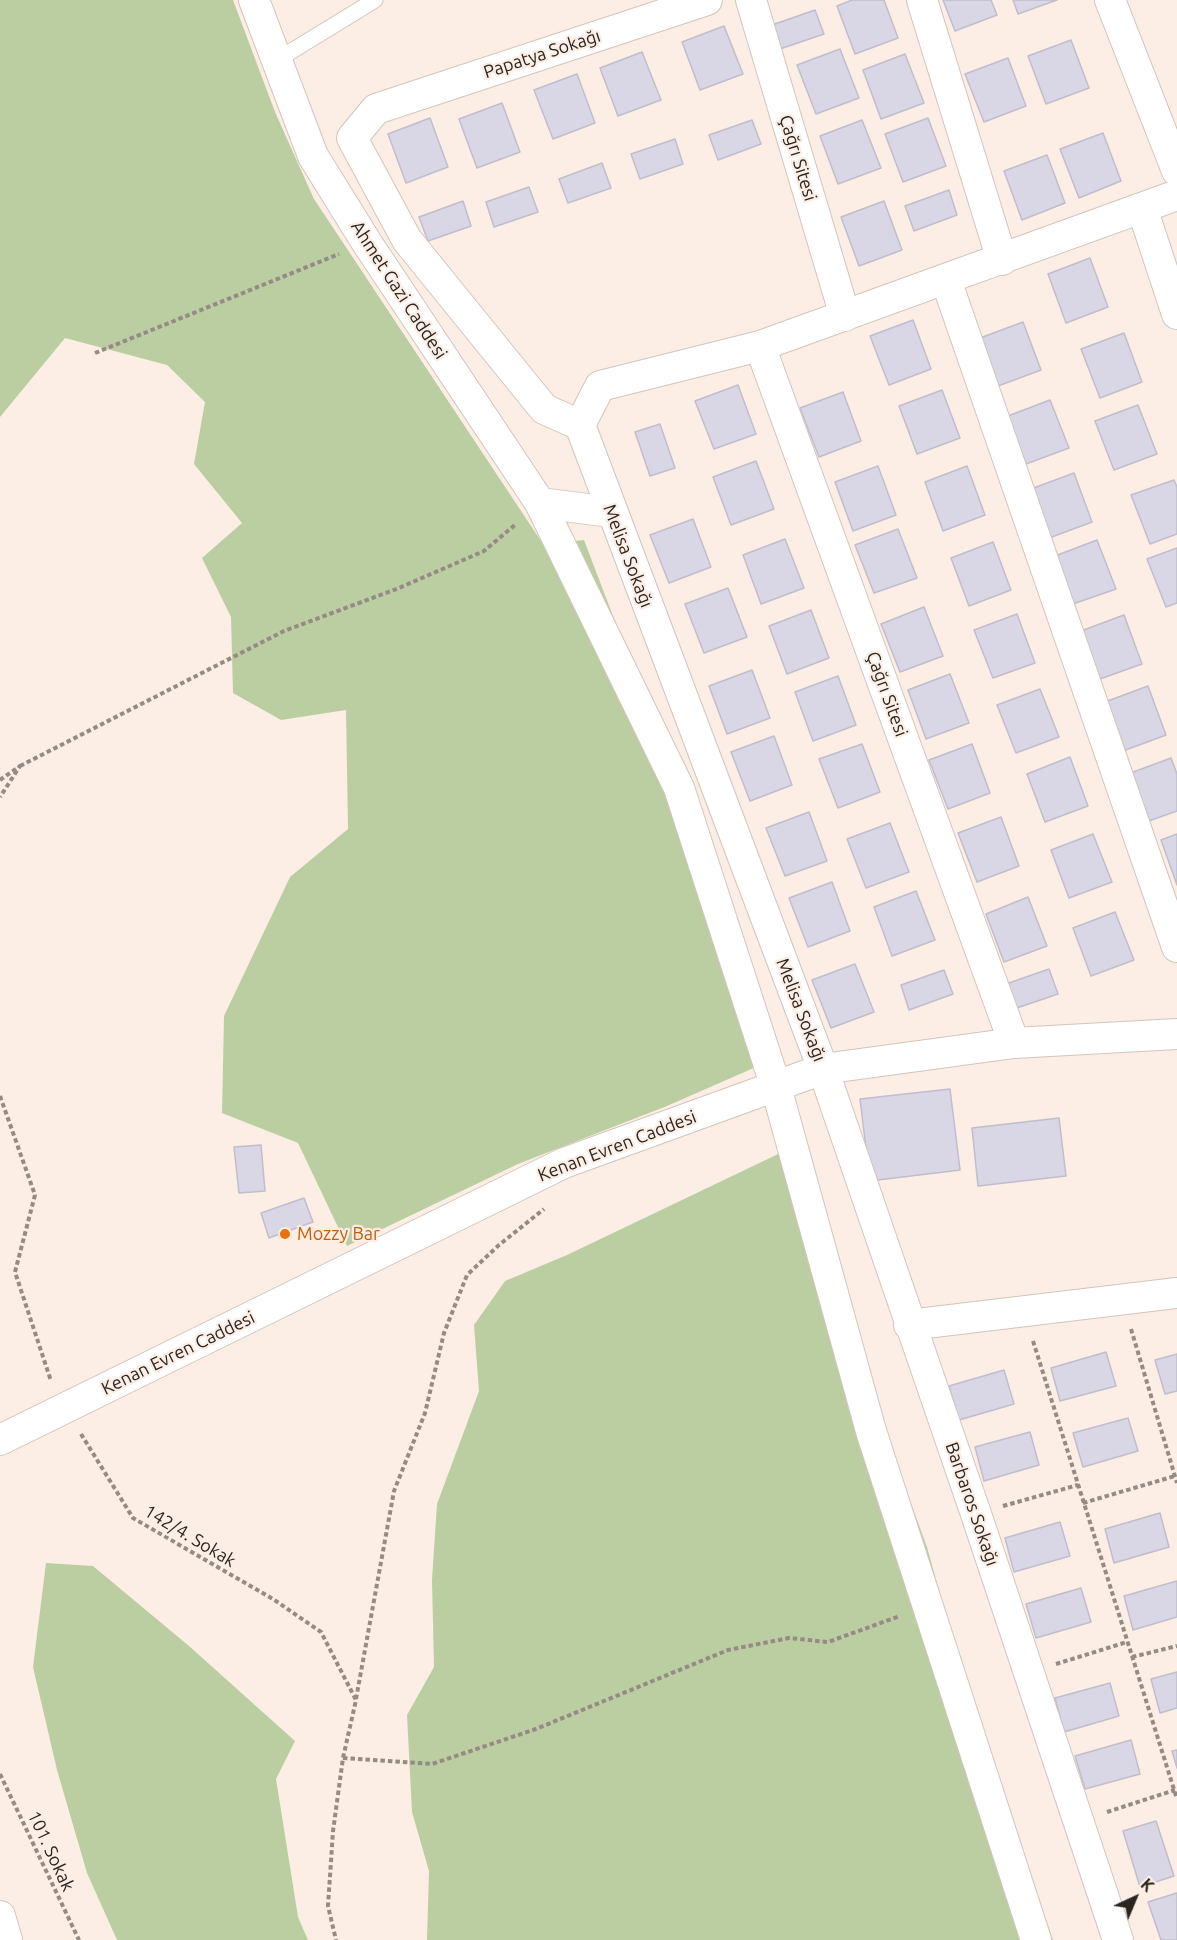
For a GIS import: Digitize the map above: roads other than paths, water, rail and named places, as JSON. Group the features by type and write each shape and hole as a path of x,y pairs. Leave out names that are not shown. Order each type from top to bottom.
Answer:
{"street":[{"name":"Ahmet Gazi Caddesi","path":"254,0 313,156 367,243 540,503 679,788 776,1087 871,1431 1036,1940"},
{"name":"Papatya Sokağı","path":"580,425 544,409 408,240 352,138 376,109 707,0"},
{"name":"Çağrı Sitesi","path":"751,0 845,316"},
{"path":"922,0 1002,260"},
{"path":"1110,0 1177,171"},
{"path":"580,425 600,386 759,346 1177,195"},
{"path":"1142,208 1177,314"},
{"path":"946,280 1177,947"},
{"name":"Çağrı Sitesi","path":"759,346 1014,1042"},
{"name":"Melisa Sokağı","path":"580,425 823,1070"},
{"path":"540,503 612,512"},
{"name":"Kenan Evren Caddesi","path":"0,1440 564,1163 823,1070 1014,1042 1177,1034"},
{"name":"Barbaros Sokağı","path":"823,1070 976,1514 1118,1940"},
{"path":"909,1325 1177,1293"},
{"path":"0,1916 7,1940"}],"lane":[{"path":"277,60 375,0"}],"place":[{"name":"Mozzy Bar","path":"285,1234"}]}
